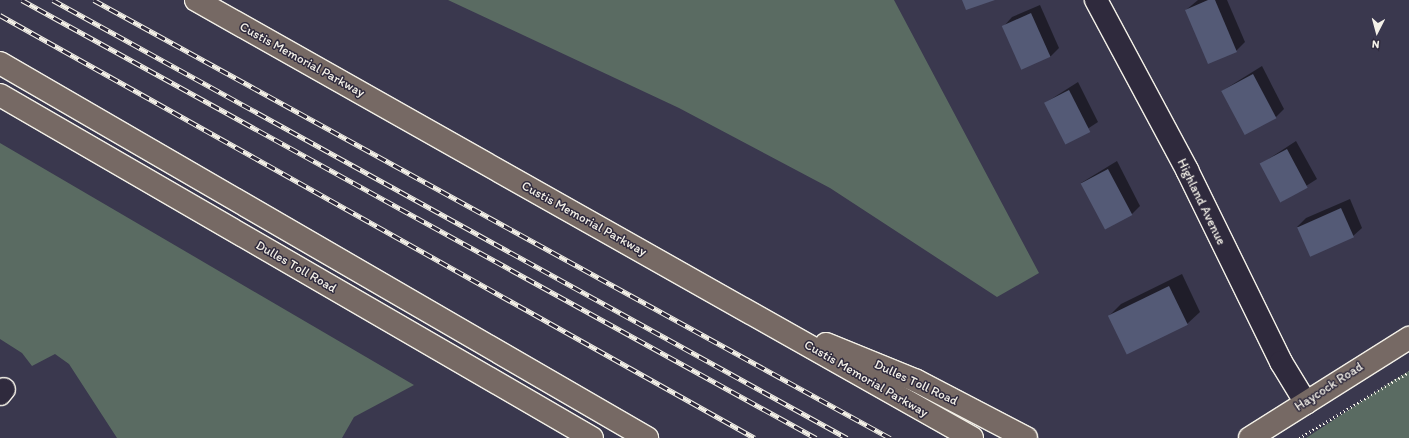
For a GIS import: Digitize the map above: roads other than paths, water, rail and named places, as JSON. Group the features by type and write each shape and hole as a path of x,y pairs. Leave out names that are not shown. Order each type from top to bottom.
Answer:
{"main road":[{"name":"Custis Memorial Parkway","path":"196,0 758,317 902,402 972,438"},
{"path":"0,64 647,438"},
{"name":"Dulles Toll Road","path":"0,95 592,438"},
{"name":"Dulles Toll Road","path":"758,317 917,381 1026,438"},
{"name":"Haycock Road","path":"1250,438 1409,338"}],"street":[{"name":"Highland Avenue","path":"1096,0 1187,170 1281,362 1306,403"}],"railway":[{"path":"22,0 816,438"},
{"path":"53,0 847,438"},
{"path":"94,0 890,438"},
{"path":"0,15 755,438"}]}
